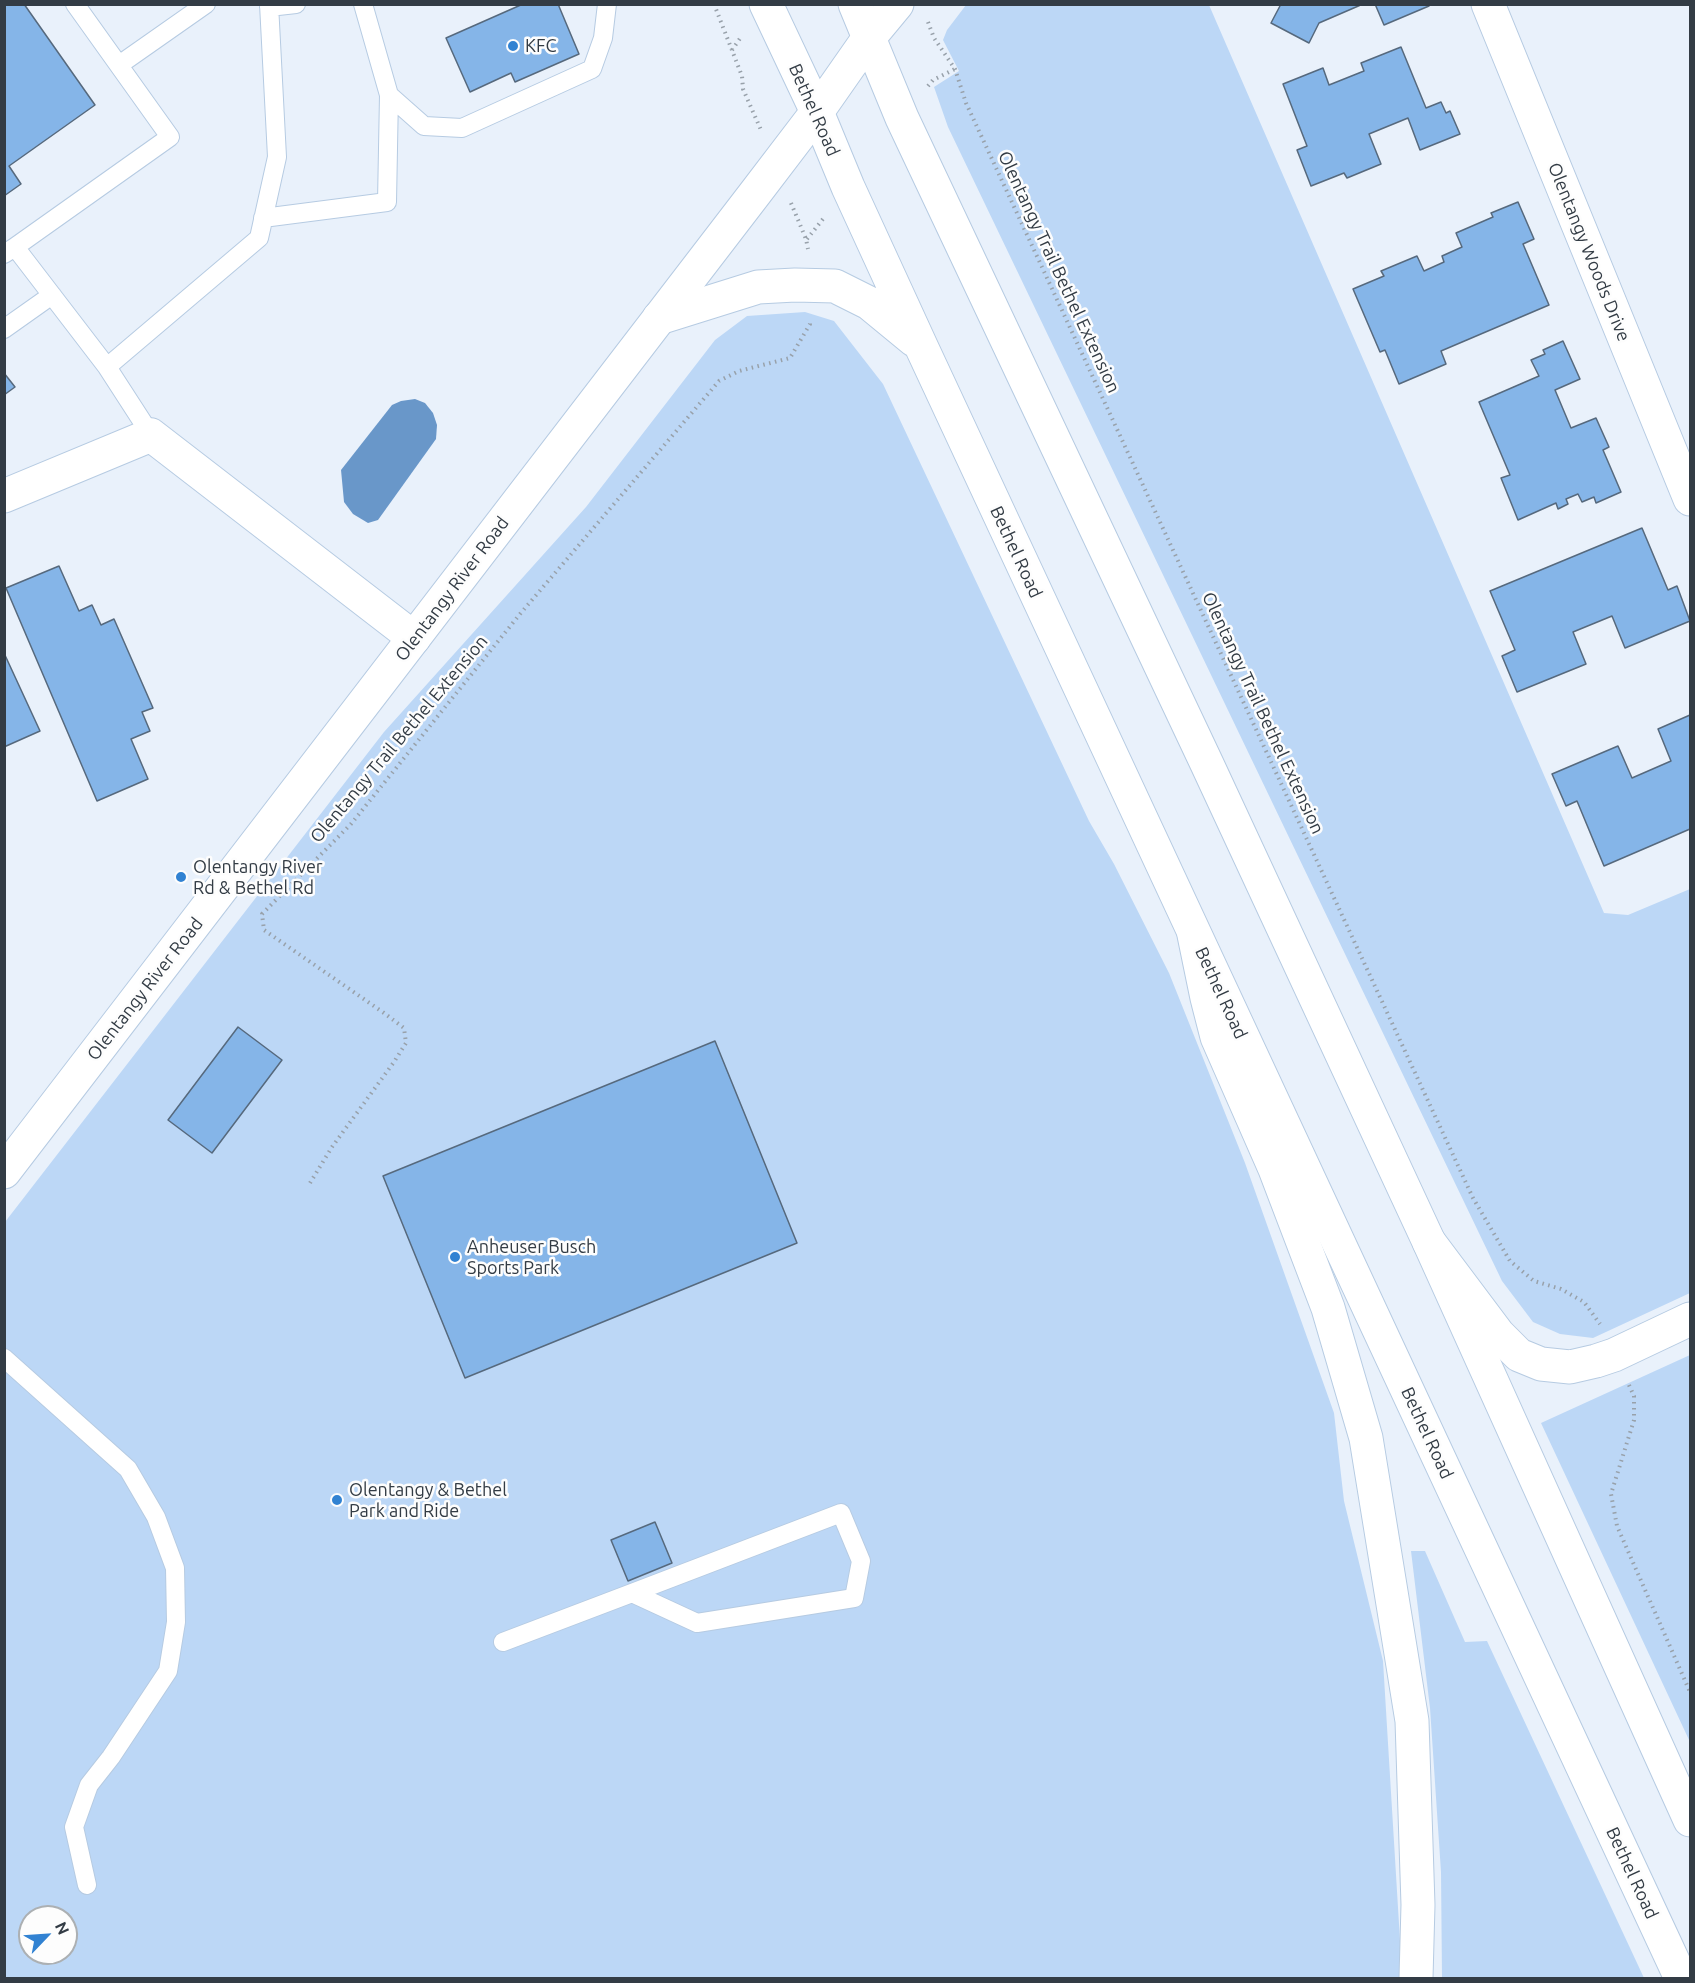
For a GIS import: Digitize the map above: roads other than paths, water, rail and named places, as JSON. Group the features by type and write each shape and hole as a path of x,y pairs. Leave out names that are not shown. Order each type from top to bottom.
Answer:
{"main road":[{"name":"Bethel Road","path":"766,4 817,112 848,187 921,346 1194,935 1681,1978"},
{"path":"855,4 907,128 1429,1242 1690,1821"},
{"name":"Olentangy Woods Drive","path":"1488,4 1690,499"},
{"name":"Olentangy River Road","path":"4,1172 817,112 868,39 911,9"},
{"path":"659,318 758,287 835,286 869,303 921,346"},
{"path":"4,496 151,435 414,638"},
{"path":"1194,935 1217,1037 1275,1169 1328,1308 1366,1438 1412,1721 1418,1905 1416,1978"},
{"path":"1429,1242 1498,1334 1519,1355 1541,1364 1570,1367 1596,1361 1614,1355 1690,1319"}],"lane":[{"path":"75,4 170,137 10,251 52,295 107,367 151,435"},
{"path":"119,65 206,4"},
{"path":"107,367 260,238 277,157 269,6 296,4"},
{"path":"263,218 387,202 389,95 363,4"},
{"path":"389,95 424,126 462,128 592,69 603,38 607,4"},
{"path":"4,329 52,295"},
{"path":"4,1358 128,1469 156,1517 175,1568 176,1622 168,1671 111,1757 89,1785 74,1827 87,1885"},
{"path":"503,1642 841,1513 861,1561 854,1598 697,1623 632,1593"}],"water":[{"path":"415,399 425,403 433,413 437,425 436,439 378,520 368,523 353,514 344,502 341,470 392,405"}],"place":[{"name":"KFC","path":"513,46"},
{"name":"Olentangy River Rd & Bethel Rd","path":"181,877"},
{"name":"Anheuser Busch Sports Park","path":"455,1257"},
{"name":"Olentangy & Bethel Park and Ride","path":"337,1500"}]}
